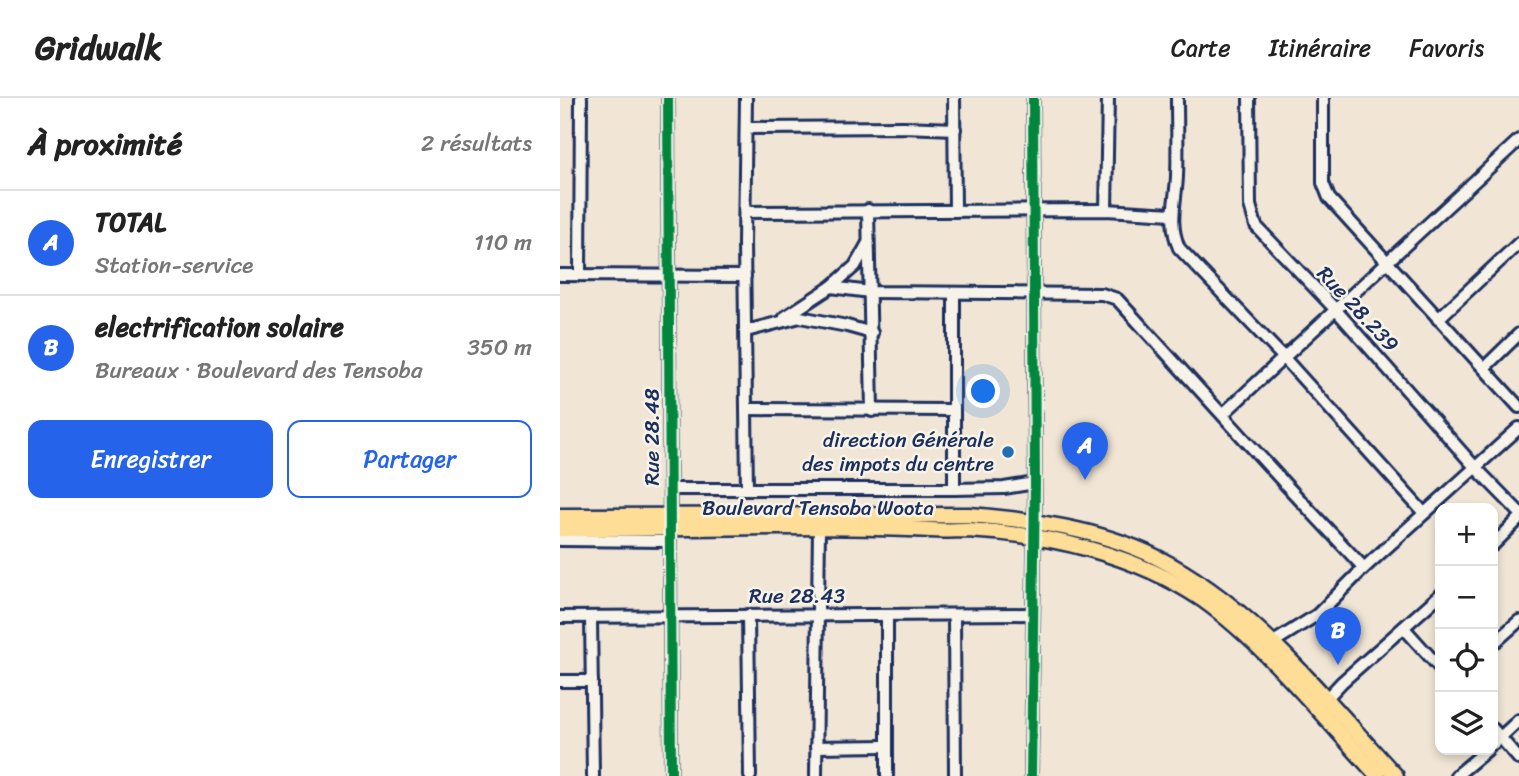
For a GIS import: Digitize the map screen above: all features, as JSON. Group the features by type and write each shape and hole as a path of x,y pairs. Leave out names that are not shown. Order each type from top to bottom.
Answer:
{"main road":[{"name":"Boulevard Tensoba Woota","path":"560,516 670,528 969,514 1074,529 1154,556 1209,589 1242,614 1396,776"},
{"name":"Boulevard Tensoba Woota","path":"560,529 819,527 969,530 1071,545 1147,569 1202,600 1263,652 1378,776"}],"street":[{"path":"580,275 581,98"},
{"name":"Rue 28.48","path":"668,98 671,776"},
{"path":"746,98 747,489"},
{"path":"954,98 954,211"},
{"path":"1031,776 1035,484 1033,98"},
{"path":"1105,210 1108,98"},
{"path":"1177,98 1177,179 1172,214 1173,234 1179,248 1285,359 1424,513"},
{"name":"Rue 28.239","path":"1249,98 1252,217 1264,235 1335,309 1474,466 1519,512"},
{"path":"1323,98 1323,183 1329,198 1519,407"},
{"path":"746,128 955,129"},
{"path":"1223,414 1519,140"},
{"path":"869,210 872,411"},
{"path":"745,212 1105,210 1172,214"},
{"path":"776,322 831,287 855,266 869,240"},
{"path":"1438,319 1519,243"},
{"path":"560,275 745,275"},
{"path":"831,287 870,292 1102,294 1117,299 1364,568"},
{"path":"954,293 954,489"},
{"path":"746,331 800,317 872,333"},
{"path":"1484,368 1519,334"},
{"path":"747,409 954,410"},
{"path":"1272,643 1317,615 1474,466 1519,428"},
{"path":"671,489 954,489 1035,484"},
{"path":"1498,540 1519,519"},
{"path":"816,776 819,527"},
{"path":"560,540 670,528"},
{"path":"1325,700 1435,600"},
{"name":"Rue 28.43","path":"560,617 954,617 1034,614"},
{"path":"748,615 750,776"},
{"path":"887,615 887,776"},
{"path":"591,617 593,776"},
{"path":"954,617 955,776"},
{"path":"1498,640 1519,621"},
{"path":"1404,628 1435,662"},
{"path":"560,681 592,681"},
{"path":"1498,735 1519,720"},
{"path":"1498,740 1519,759"},
{"path":"816,747 886,746"},
{"path":"1456,776 1480,755"}],"cycle path":[{"path":"668,98 671,776"},
{"path":"1031,776 1035,483 1033,98"}],"place":[{"name":"direction Générale des impots du centre","path":"1008,452"},
{"name":"TOTAL","path":"1085,480"},
{"name":"electrification solaire","path":"1338,665"}]}
